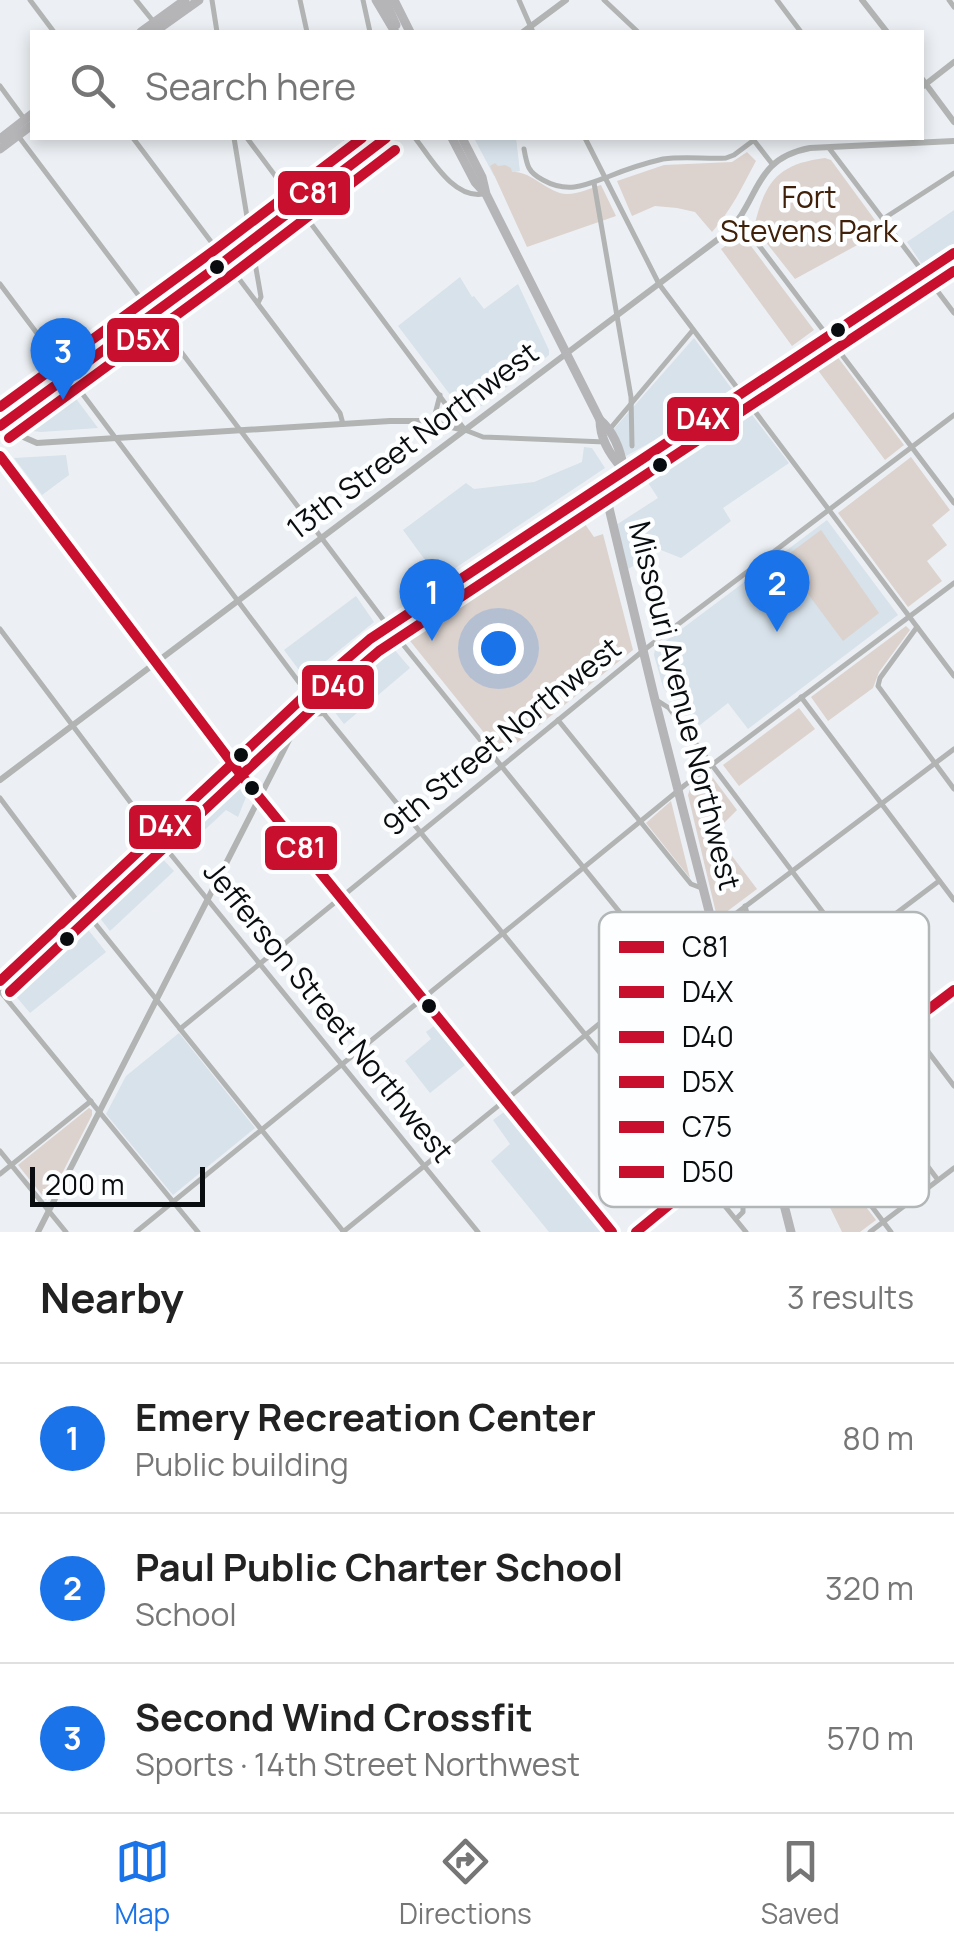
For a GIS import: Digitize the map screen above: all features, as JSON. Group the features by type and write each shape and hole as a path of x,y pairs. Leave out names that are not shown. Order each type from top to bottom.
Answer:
{"highway":[{"path":"0,982 346,658 388,626 954,253"}],"main road":[{"path":"160,29 185,0"},
{"path":"160,29 199,0"},
{"path":"376,0 403,30"},
{"path":"385,0 403,30"},
{"path":"398,0 403,30"},
{"path":"0,149 30,121"},
{"path":"0,139 16,132"},
{"path":"453,140 486,194 621,454 624,470"},
{"path":"463,140 486,194"},
{"path":"600,420 605,442 624,470"},
{"name":"Missouri Avenue Northwest","path":"603,483 710,912"},
{"name":"Missouri Avenue Northwest","path":"785,1207 791,1232"}],"street":[{"path":"30,0 52,30"},
{"path":"136,0 160,29"},
{"path":"212,0 217,30"},
{"path":"300,0 307,30"},
{"path":"363,0 370,30"},
{"path":"519,0 529,30"},
{"path":"530,30 566,0"},
{"path":"604,0 636,30"},
{"path":"777,0 800,30"},
{"path":"862,0 885,30"},
{"path":"948,0 954,7"},
{"path":"924,82 954,62"},
{"path":"924,84 954,122"},
{"path":"0,86 30,121"},
{"path":"16,132 388,626 619,912"},
{"path":"135,140 341,415 343,424"},
{"path":"234,140 261,297 258,303"},
{"path":"249,140 465,430"},
{"path":"346,140 358,156"},
{"path":"358,156 376,140"},
{"path":"0,426 383,140"},
{"path":"417,140 454,184 472,195 486,194"},
{"path":"586,140 658,284 908,616 951,666 954,676"},
{"path":"524,149 526,167 547,182 580,188 665,159 726,158 752,140"},
{"path":"754,140 772,164 795,152 865,142 954,141"},
{"path":"842,146 848,140"},
{"path":"829,147 954,313"},
{"name":"13th Street Northwest","path":"0,780 724,234 740,219 772,164"},
{"path":"883,219 954,173"},
{"path":"594,183 632,404 632,446"},
{"path":"740,219 954,503"},
{"path":"0,284 307,693 599,1051"},
{"path":"608,430 693,330"},
{"path":"433,422 440,394"},
{"name":"9th Street Northwest","path":"180,1029 644,650 954,415"},
{"path":"8,420 21,436 37,443 390,421 433,422 483,437 605,442"},
{"path":"0,456 232,764 612,1232"},
{"path":"136,1232 678,790 954,583"},
{"path":"917,627 878,686 954,788"},
{"name":"Jefferson Street Northwest","path":"0,629 156,835 478,1232"},
{"path":"801,697 954,900"},
{"path":"656,700 669,708 822,912"},
{"path":"38,1232 293,732 294,706"},
{"path":"293,732 307,716 324,713"},
{"path":"558,720 690,884 704,889"},
{"path":"737,912 954,749"},
{"path":"0,798 80,906 343,1232 599,1024"},
{"path":"898,912 939,881"},
{"path":"745,906 747,912"},
{"path":"929,1009 954,990"},
{"path":"0,991 198,1232"},
{"path":"929,1053 954,1086"},
{"path":"0,1174 90,1101"},
{"path":"0,1151 66,1232"},
{"path":"929,1168 938,1180"},
{"path":"929,1187 954,1168"},
{"path":"636,1232 667,1207"},
{"path":"725,1207 746,1232"},
{"path":"736,1220 743,1207"},
{"path":"872,1207 891,1232"},
{"path":"870,1232 903,1207"}],"shaded area":[{"path":"475,140 516,140 520,171 494,176"},
{"path":"954,210 954,244 923,266 907,242"},
{"path":"460,277 484,309 518,284 549,350 549,355 467,417 398,326"},
{"path":"694,338 732,389 626,456 613,430"},
{"path":"68,388 98,428 41,432 22,423"},
{"path":"742,402 789,463 723,508 731,521 681,558 661,550 628,569 616,525 658,498 639,469"},
{"path":"584,447 592,448 605,468 439,579 403,530 466,483 474,489 534,482 582,462"},
{"path":"66,455 69,475 42,495 14,458"},
{"path":"827,520 898,615 748,729 728,703 695,729 663,687 655,649"},
{"path":"356,596 374,622 305,678 284,650"},
{"path":"387,641 410,668 344,724 323,697"},
{"path":"231,779 246,797 238,817 226,810 180,853 168,839"},
{"path":"155,851 174,871 110,931 93,909"},
{"path":"81,921 106,952 30,1013 9,988"},
{"path":"434,1026 465,1065 430,1093 405,1061 431,1039 426,1032"},
{"path":"179,1033 255,1128 173,1195 106,1114 126,1076"},
{"path":"504,1112 602,1232 549,1232 491,1161 510,1144 493,1120"}],"green space":[{"path":"747,152 756,161 712,232 695,212 677,208 655,206 632,216 617,181 664,165 732,162"},
{"name":"Fort Stevens Park","path":"831,160 883,231 795,279 754,227 763,198 776,178 796,165"},
{"path":"495,163 526,174 560,193 576,193 601,185 616,216 527,247 490,166"},
{"path":"742,234 814,330 792,346 721,249"},
{"path":"830,347 904,445 885,460 811,361"},
{"path":"911,457 950,510 932,525 947,545 927,561 942,581 908,607 838,513"},
{"path":"578,514 594,537 603,534 633,650 502,755 402,631"},
{"path":"821,530 879,613 843,641 782,559"},
{"path":"906,626 910,630 879,672 873,688 828,721 811,697"},
{"path":"799,708 815,729 739,786 723,765"},
{"path":"710,774 737,810 722,825 726,848 757,889 726,912 716,912 688,795"},
{"path":"671,801 690,878 646,823"},
{"path":"89,1108 92,1115 46,1200 18,1165"},
{"path":"830,1207 866,1207 876,1220 860,1232 842,1232"}],"transit line":[{"name":"D50","path":"0,407 359,140"},
{"name":"C81","path":"0,426 383,140"},
{"name":"D5X","path":"9,438 395,150"},
{"name":"D4X","path":"0,981 370,639 954,253"},
{"name":"D40","path":"10,992 379,651 954,271"},
{"name":"C81","path":"0,456 238,771 612,1232"},
{"name":"C75","path":"929,1009 954,990"},
{"name":"C75","path":"636,1232 666,1207"}],"place":[{"name":"Second Wind Crossfit","path":"63,400"},
{"name":"Paul Public Charter School","path":"777,632"},
{"name":"Emery Recreation Center","path":"432,641"}]}
